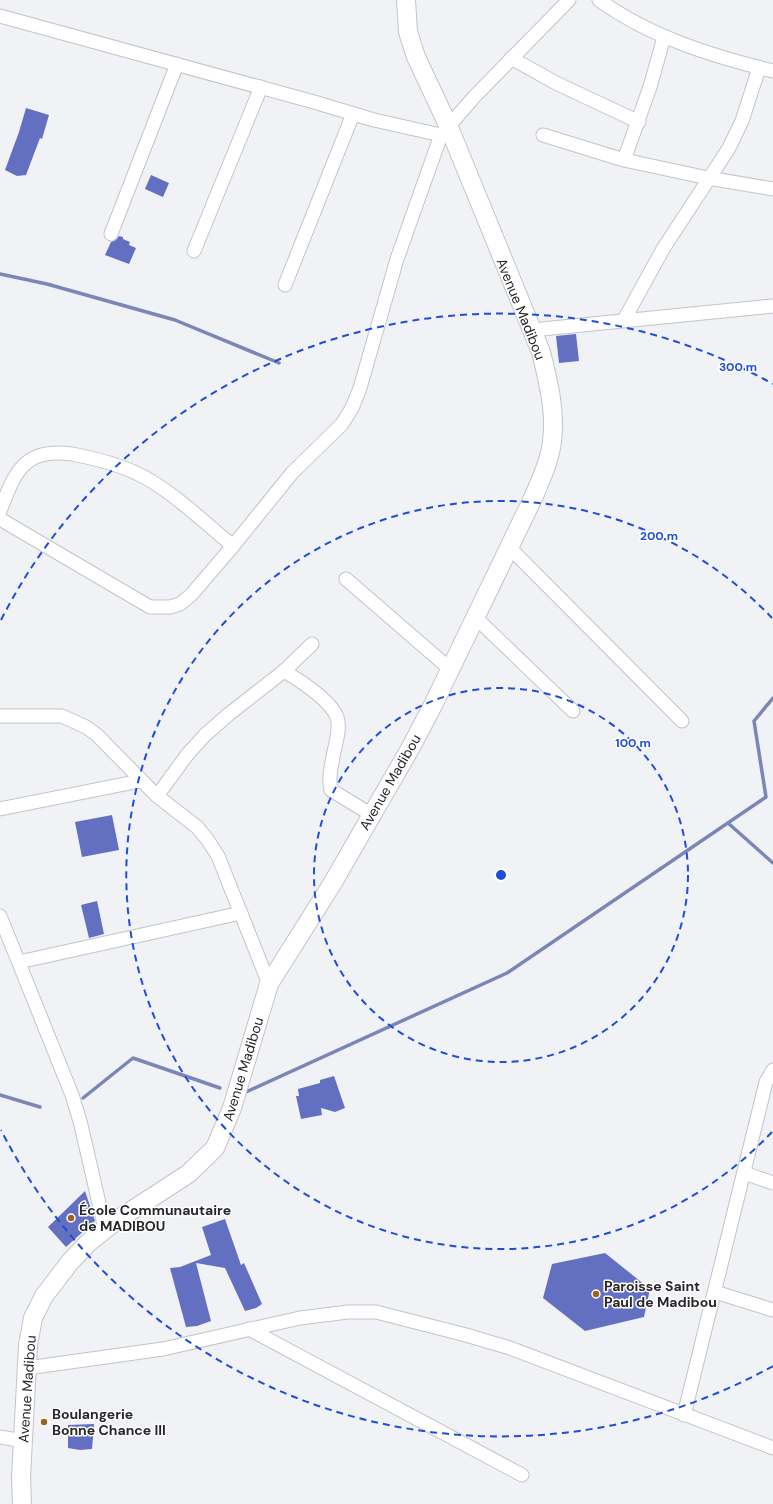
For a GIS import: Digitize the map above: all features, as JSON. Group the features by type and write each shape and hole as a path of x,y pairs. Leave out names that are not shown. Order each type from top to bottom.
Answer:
{"street":[{"name":"Avenue Madibou","path":"22,1504 23,1441 27,1368 33,1318 44,1296 70,1262 105,1229 188,1174 215,1148 224,1132 232,1108 269,984 332,884 426,719 534,496 545,469 552,442 553,416 549,387 540,352 494,240 444,130 416,57 408,32 406,0"},
{"path":"0,519 150,607 160,608 180,604 191,595 292,473 342,424 352,408 360,388 372,340 400,252 444,130 511,58 569,0"},
{"path":"598,0 641,27 664,37 759,68 773,71"},
{"path":"0,16 261,87 403,128 444,130"},
{"path":"624,160 639,122 664,37"},
{"path":"511,58 556,83 639,122"},
{"path":"111,234 177,64"},
{"path":"624,320 663,249 729,148 742,121 759,68"},
{"path":"194,251 261,87"},
{"path":"285,284 353,114"},
{"path":"543,135 624,160 708,178 773,189"},
{"path":"532,330 773,306"},
{"path":"0,511 16,474 24,465 33,458 43,454 58,452 77,455 137,473 163,490 233,546"},
{"path":"509,547 682,721"},
{"path":"346,579 450,669"},
{"path":"475,616 574,711"},
{"path":"157,796 187,755 205,735 229,714 284,671 312,644"},
{"path":"284,671 303,683 333,711 337,718 338,727 329,778 332,790 372,815"},
{"path":"0,716 62,716 75,720 97,735 157,796 197,827 218,856 269,984"},
{"path":"0,809 140,780"},
{"path":"19,962 241,913"},
{"path":"0,916 80,1121 105,1229"},
{"path":"684,1415 766,1082 773,1070"},
{"path":"744,1173 773,1183"},
{"path":"715,1292 773,1310"},
{"path":"27,1368 163,1349 249,1329 326,1314 376,1312 510,1348 773,1448"},
{"path":"249,1329 522,1475"},
{"path":"0,1437 23,1441"}],"building":[{"path":"26,108 49,115 42,139 40,138 26,175 17,176 5,170"},
{"path":"151,175 169,183 163,197 145,189"},
{"path":"119,236 130,242 129,245 136,248 129,264 105,255 111,242 116,240"},
{"path":"576,334 579,361 559,363 556,336"},
{"path":"112,815 119,850 82,857 75,822"},
{"path":"97,901 104,934 89,938 81,905"},
{"path":"334,1076 345,1108 335,1112 321,1108 322,1115 301,1119 296,1096 299,1096 298,1089 320,1083 320,1080"},
{"path":"85,1191 95,1221 66,1247 48,1227"},
{"path":"225,1219 241,1265 244,1263 262,1304 256,1308 245,1311 225,1268 196,1263 211,1321 197,1326 186,1327 170,1268 180,1267 211,1255 202,1227"},
{"name":"Paroisse Saint Paul de Madibou","path":"605,1253 650,1289 644,1317 585,1331 543,1298 552,1264"},
{"path":"94,1424 92,1449 80,1450 68,1448 68,1425"}],"waterway":[{"path":"0,274 47,284 175,320 279,363"},
{"path":"246,1092 507,973 766,797 754,721 773,698"},
{"path":"728,823 773,863"},
{"path":"83,1098 133,1058 220,1088"},
{"path":"0,1095 40,1107"}],"place":[{"name":"École Communautaire de MADIBOU","path":"71,1218"},
{"name":"Paroisse Saint Paul de Madibou","path":"596,1294"},
{"name":"Boulangerie Bonne Chance III","path":"44,1422"}]}
